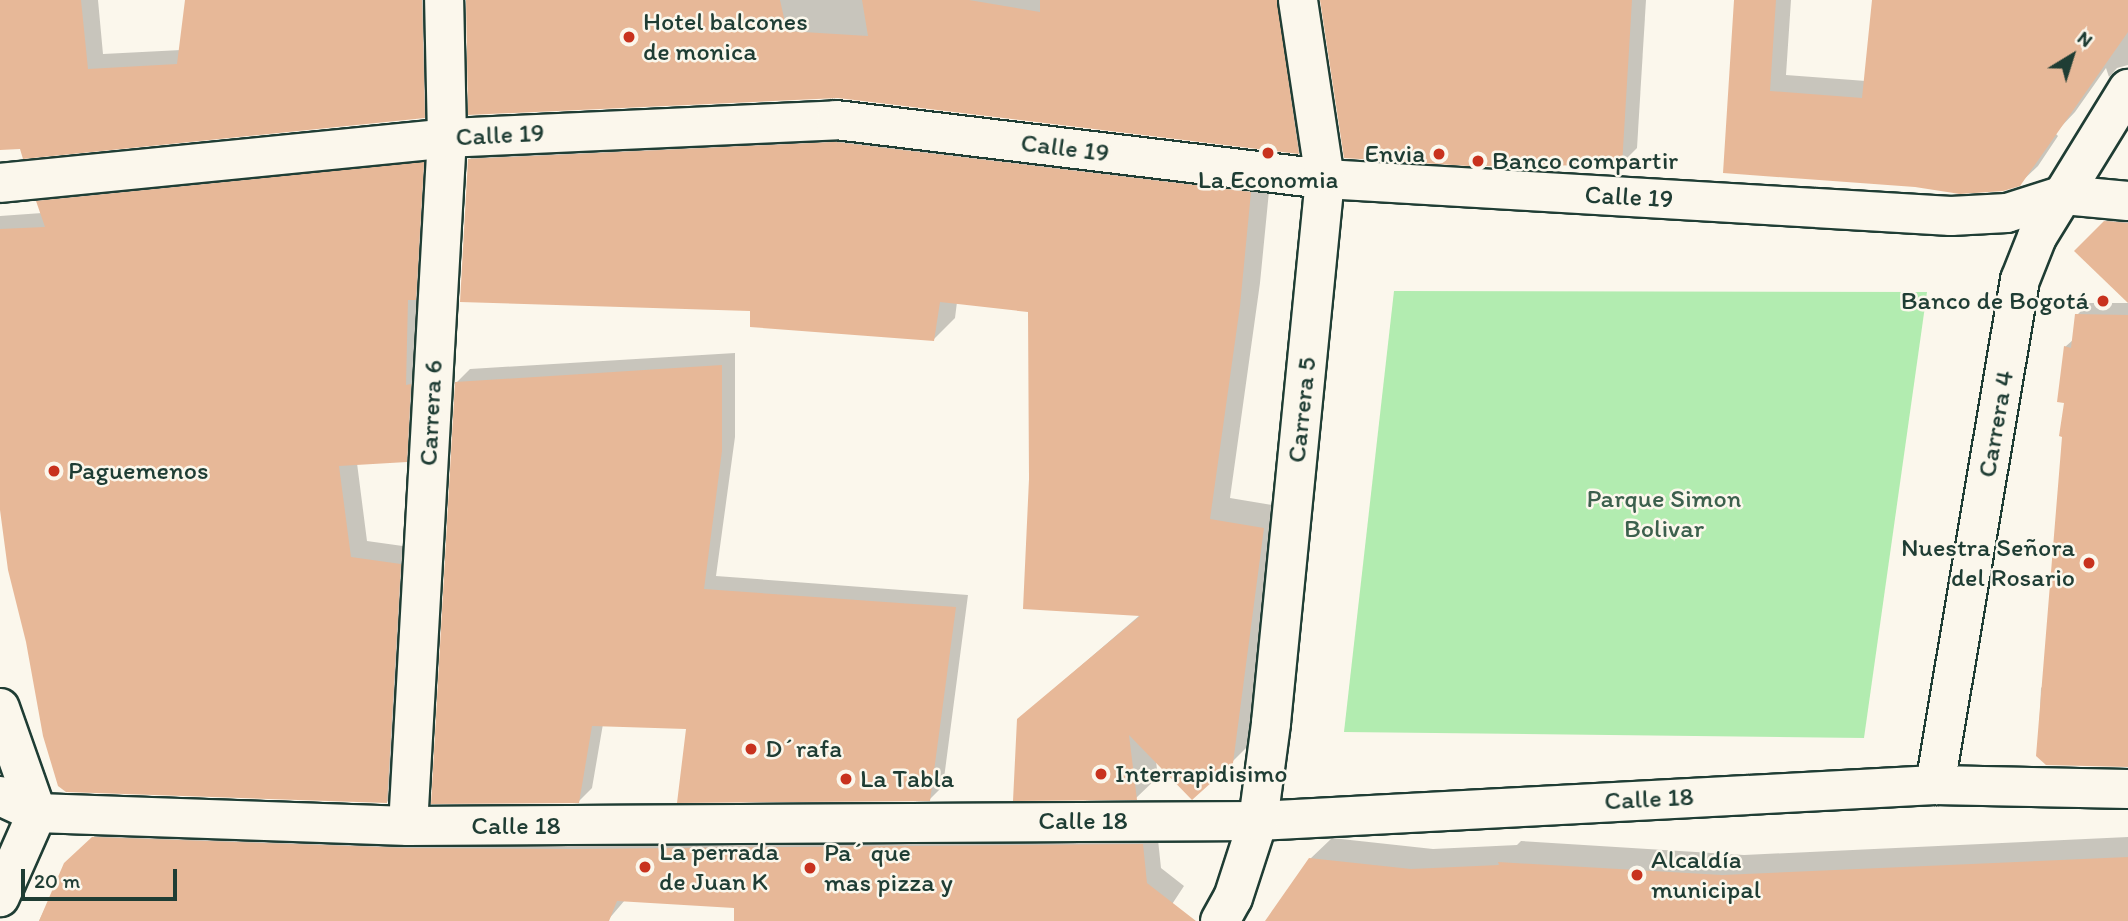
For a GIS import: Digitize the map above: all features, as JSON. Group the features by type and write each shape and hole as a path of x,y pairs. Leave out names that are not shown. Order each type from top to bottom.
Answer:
{"street":[{"name":"Carrera 6","path":"408,826 447,138 444,0"},
{"name":"Carrera 5","path":"1220,921 1233,898 1258,821 1271,723 1325,179 1298,0"},
{"name":"Carrera 4","path":"1935,785 2020,280 2037,237 2128,89"},
{"name":"Calle 19","path":"0,183 447,138 836,120 1325,179 1951,216 2007,213 2064,195 2128,201"},
{"path":"0,708 37,813 0,898"},
{"name":"Calle 18","path":"37,813 408,826 1258,821 1935,785 2128,789"},
{"path":"0,796 37,813"}],"green space":[{"name":"Parque Simon Bolivar","path":"1394,291 1927,292 1864,738 1344,732"}],"building":[{"path":"0,0 81,0 88,69 177,64 185,0 422,0 425,118 23,159 20,149 0,150"},
{"path":"466,0 780,0 787,31 868,36 862,0 969,0 1040,12 1040,0 1277,0 1299,154 838,98 468,115"},
{"path":"1320,0 1632,0 1622,165 1469,166 1344,158"},
{"path":"1734,0 1776,0 1770,91 1862,98 1872,0 2128,0 2128,32 2020,186 2003,191 1960,194 1915,187 1723,173"},
{"path":"835,142 1251,192 1240,306 1210,519 1264,528 1233,763 1192,800 1129,735 1137,800 1013,801 1017,719 1140,616 1023,609 1029,479 1028,312 940,302 934,341 750,327 750,311 460,302 468,159"},
{"path":"424,162 416,300 408,300 406,385 411,384 407,462 339,466 351,557 401,564 387,803 66,792 58,786 43,736 26,642 8,570 0,510 0,229 45,227 36,201"},
{"path":"2104,221 2128,223 2128,303 2074,251"},
{"path":"2075,314 2128,315 2128,767 2046,765 2036,756 2062,437 2059,436 2064,403 2057,402 2064,346 2071,348"},
{"path":"722,365 722,451 704,589 956,607 930,801 677,803 686,729 592,726 579,803 431,804 455,382"},
{"path":"92,837 407,848 1143,844 1147,883 1196,921 734,921 734,908 617,901 609,921 39,921 64,863"},
{"path":"2128,857 2128,921 1265,921 1309,858 1411,869 1499,865 1498,862 1722,875"}],"place":[{"name":"Hotel balcones de monica","path":"629,37"},
{"name":"La Economia","path":"1268,153"},
{"name":"Envia","path":"1439,154"},
{"name":"Banco compartir","path":"1478,161"},
{"name":"Banco de Bogotá","path":"2103,301"},
{"name":"Paguemenos","path":"54,471"},
{"name":"Nuestra Señora del Rosario","path":"2089,563"},
{"name":"D´rafa","path":"751,749"},
{"name":"Interrapidisimo","path":"1101,774"},
{"name":"La Tabla","path":"846,779"},
{"name":"La perrada de Juan K","path":"645,867"},
{"name":"Pa´ que mas pizza y","path":"810,868"},
{"name":"Alcaldía municipal","path":"1637,875"}]}
